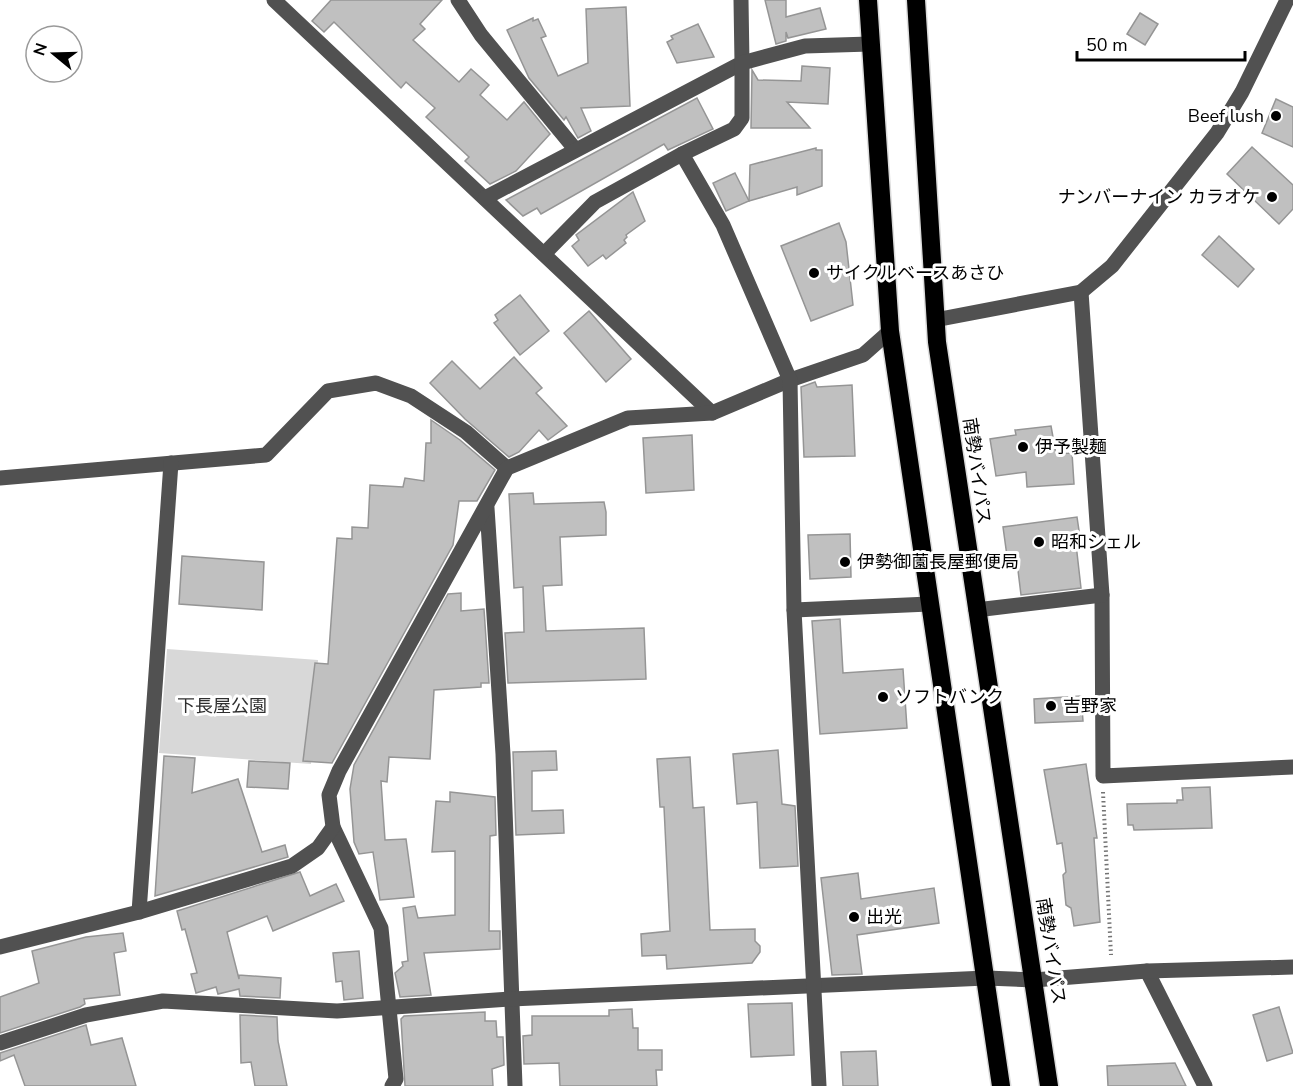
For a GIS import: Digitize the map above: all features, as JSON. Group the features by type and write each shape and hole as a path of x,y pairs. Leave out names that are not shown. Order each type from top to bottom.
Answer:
{"highway":[{"path":"868,0 890,331 928,603 1001,1086"},
{"name":"南勢バイパス","path":"916,0 935,320 976,610 1035,980 1049,1086"}],"street":[{"path":"274,0 712,413"},
{"path":"458,0 481,35 575,149"},
{"path":"544,254 595,202 682,154 735,129 742,118 741,0"},
{"path":"935,320 1081,292 1112,266 1217,133 1242,92 1287,0"},
{"path":"485,198 742,63 805,46 870,44"},
{"path":"682,154 723,225 790,380 794,610 819,1086"},
{"path":"1081,292 1102,595 1102,776 1293,767"},
{"path":"392,1086 396,1079 387,1007 381,928 333,826 329,795 339,771 487,508 507,468 628,418 712,413 790,380 862,355 890,331"},
{"path":"0,478 266,455 328,391 376,382 411,396 466,432 507,468"},
{"path":"139,912 171,463"},
{"path":"487,508 503,754 515,1086"},
{"path":"976,610 1102,595"},
{"path":"794,610 928,603"},
{"path":"0,947 139,912 292,866 318,848 333,826"},
{"path":"0,1042 86,1015 163,1001 336,1011 511,999 986,978 1035,980 1147,971 1293,967"},
{"path":"1147,971 1204,1086"}],"path":[{"path":"1102,776 1112,974"}],"green space":[{"name":"下長屋公園","path":"167,649 318,660 311,764 159,753"}],"building":[{"path":"331,0 442,0 420,24 425,29 413,40 459,82 471,69 489,85 480,95 507,120 524,102 550,134 516,171 490,184 465,161 469,157 426,117 435,108 406,82 401,88 334,22 324,32 312,21"},
{"path":"765,0 786,0 786,17 820,8 826,29 788,38 786,32 786,41 776,44"},
{"path":"626,7 630,106 581,108 591,131 578,138 566,117 564,120 529,78 507,30 533,18 533,21 538,19 546,36 541,38 558,76 588,63 586,9"},
{"path":"1140,13 1158,24 1145,45 1127,34"},
{"path":"698,24 714,57 677,63 667,42 673,39 671,36"},
{"path":"802,66 830,68 828,104 787,102 810,128 751,128 752,70 758,80 801,81"},
{"path":"697,98 713,129 668,150 664,144 541,214 537,208 523,216 506,200"},
{"path":"1276,99 1293,107 1293,147 1262,133"},
{"name":"ナンバーナイン カラオケ","path":"1252,147 1293,185 1293,209 1279,224 1227,174"},
{"path":"816,148 816,150 822,150 822,186 797,195 797,187 749,201 750,165"},
{"path":"735,173 749,201 726,211 713,183"},
{"path":"633,192 645,221 626,235 624,240 626,243 606,259 603,255 588,266 572,246 579,240 576,235"},
{"path":"839,223 846,242 853,305 811,321 781,246"},
{"path":"1219,236 1254,269 1238,287 1202,255"},
{"path":"520,295 549,331 520,355 494,323 498,320 495,315"},
{"path":"589,311 631,359 606,382 564,333"},
{"path":"514,357 542,388 536,393 567,426 548,440 539,430 519,452 509,457 465,419 430,383 452,361 480,389"},
{"path":"815,382 817,387 852,385 855,456 804,457 801,387"},
{"path":"431,420 460,440 495,470 477,501 459,501 453,545 332,763 303,761 315,663 328,664 337,538 352,539 352,527 368,528 370,485 403,487 405,478 424,481 426,443 431,443"},
{"name":"伊予製麺","path":"1051,426 1056,454 1072,453 1074,484 1027,487 1026,472 996,476 990,439 1016,435 1015,430"},
{"path":"692,435 694,490 646,493 643,438"},
{"path":"533,493 534,504 604,502 606,512 606,535 560,537 562,585 543,586 546,631 644,628 646,679 508,683 505,633 524,632 523,587 514,588 509,494"},
{"path":"1077,517 1081,544 1076,544 1081,588 1021,595 1016,554 1007,556 1003,527"},
{"path":"850,534 851,577 810,579 808,535"},
{"path":"182,556 264,562 262,610 179,604"},
{"path":"461,593 461,611 484,609 489,683 481,683 481,687 434,690 430,759 389,757 387,782 381,781 385,840 406,839 414,897 380,900 373,852 359,854 354,842 350,789 354,765 448,594"},
{"path":"840,619 843,673 903,669 907,728 820,734 812,621"},
{"path":"1081,696 1083,721 1035,723 1034,699"},
{"path":"778,750 782,804 795,806 798,866 760,868 757,802 737,804 733,754"},
{"path":"556,751 557,770 532,771 532,811 563,810 564,833 516,835 513,752"},
{"path":"164,756 195,758 192,793 238,779 262,852 285,845 288,857 155,896"},
{"path":"690,757 693,808 704,807 710,930 755,929 755,941 760,946 760,952 752,963 667,969 666,955 642,956 641,934 670,931 664,807 660,807 657,759"},
{"path":"249,761 290,763 288,789 247,787"},
{"path":"1086,764 1097,838 1094,838 1100,922 1074,926 1071,908 1066,905 1063,875 1066,872 1062,843 1057,844 1044,770"},
{"path":"1210,787 1212,828 1134,830 1133,825 1128,825 1127,804 1177,803 1177,800 1183,800 1182,788"},
{"path":"450,792 495,797 496,835 490,836 489,931 500,931 500,949 424,953 431,995 400,997 395,973 403,966 402,962 408,961 403,908 415,906 418,918 455,915 455,851 432,852 436,801 450,802"},
{"path":"300,872 310,896 336,884 344,901 273,931 267,916 227,932 239,979 239,975 281,978 280,998 240,996 239,989 218,994 216,987 196,993 191,974 197,973 185,929 182,930 177,911"},
{"path":"858,873 861,899 934,888 939,923 857,935 862,974 832,975 821,878"},
{"path":"123,933 126,951 114,953 120,995 84,999 85,1004 80,1007 0,1033 0,997 39,983 32,951 86,937"},
{"path":"359,951 363,998 344,1000 342,981 336,982 333,953"},
{"path":"792,1003 794,1055 751,1057 748,1004"},
{"path":"1279,1007 1293,1053 1267,1061 1253,1015"},
{"path":"632,1009 633,1028 638,1028 638,1050 662,1050 662,1070 656,1070 657,1086 560,1086 559,1063 524,1064 523,1036 532,1035 532,1016 609,1016 609,1010"},
{"path":"485,1012 485,1021 496,1021 497,1037 503,1037 504,1065 492,1069 493,1086 405,1086 401,1019 404,1016"},
{"path":"240,1015 277,1017 278,1041 287,1086 255,1086 251,1062 241,1063"},
{"path":"86,1025 91,1045 122,1038 136,1086 25,1086 14,1055 0,1061 0,1053"},
{"path":"876,1051 878,1086 843,1086 841,1052"},
{"path":"1175,1063 1186,1086 1108,1086 1107,1066"}],"place":[{"name":"Beef lush","path":"1276,116"},
{"name":"ナンバーナイン カラオケ","path":"1272,197"},
{"name":"サイクルベースあさひ","path":"814,273"},
{"name":"伊予製麺","path":"1023,447"},
{"name":"昭和シェル","path":"1039,542"},
{"name":"伊勢御薗長屋郵便局","path":"845,562"},
{"name":"ソフトバンク","path":"883,697"},
{"name":"吉野家","path":"1051,706"},
{"name":"出光","path":"854,917"}]}
